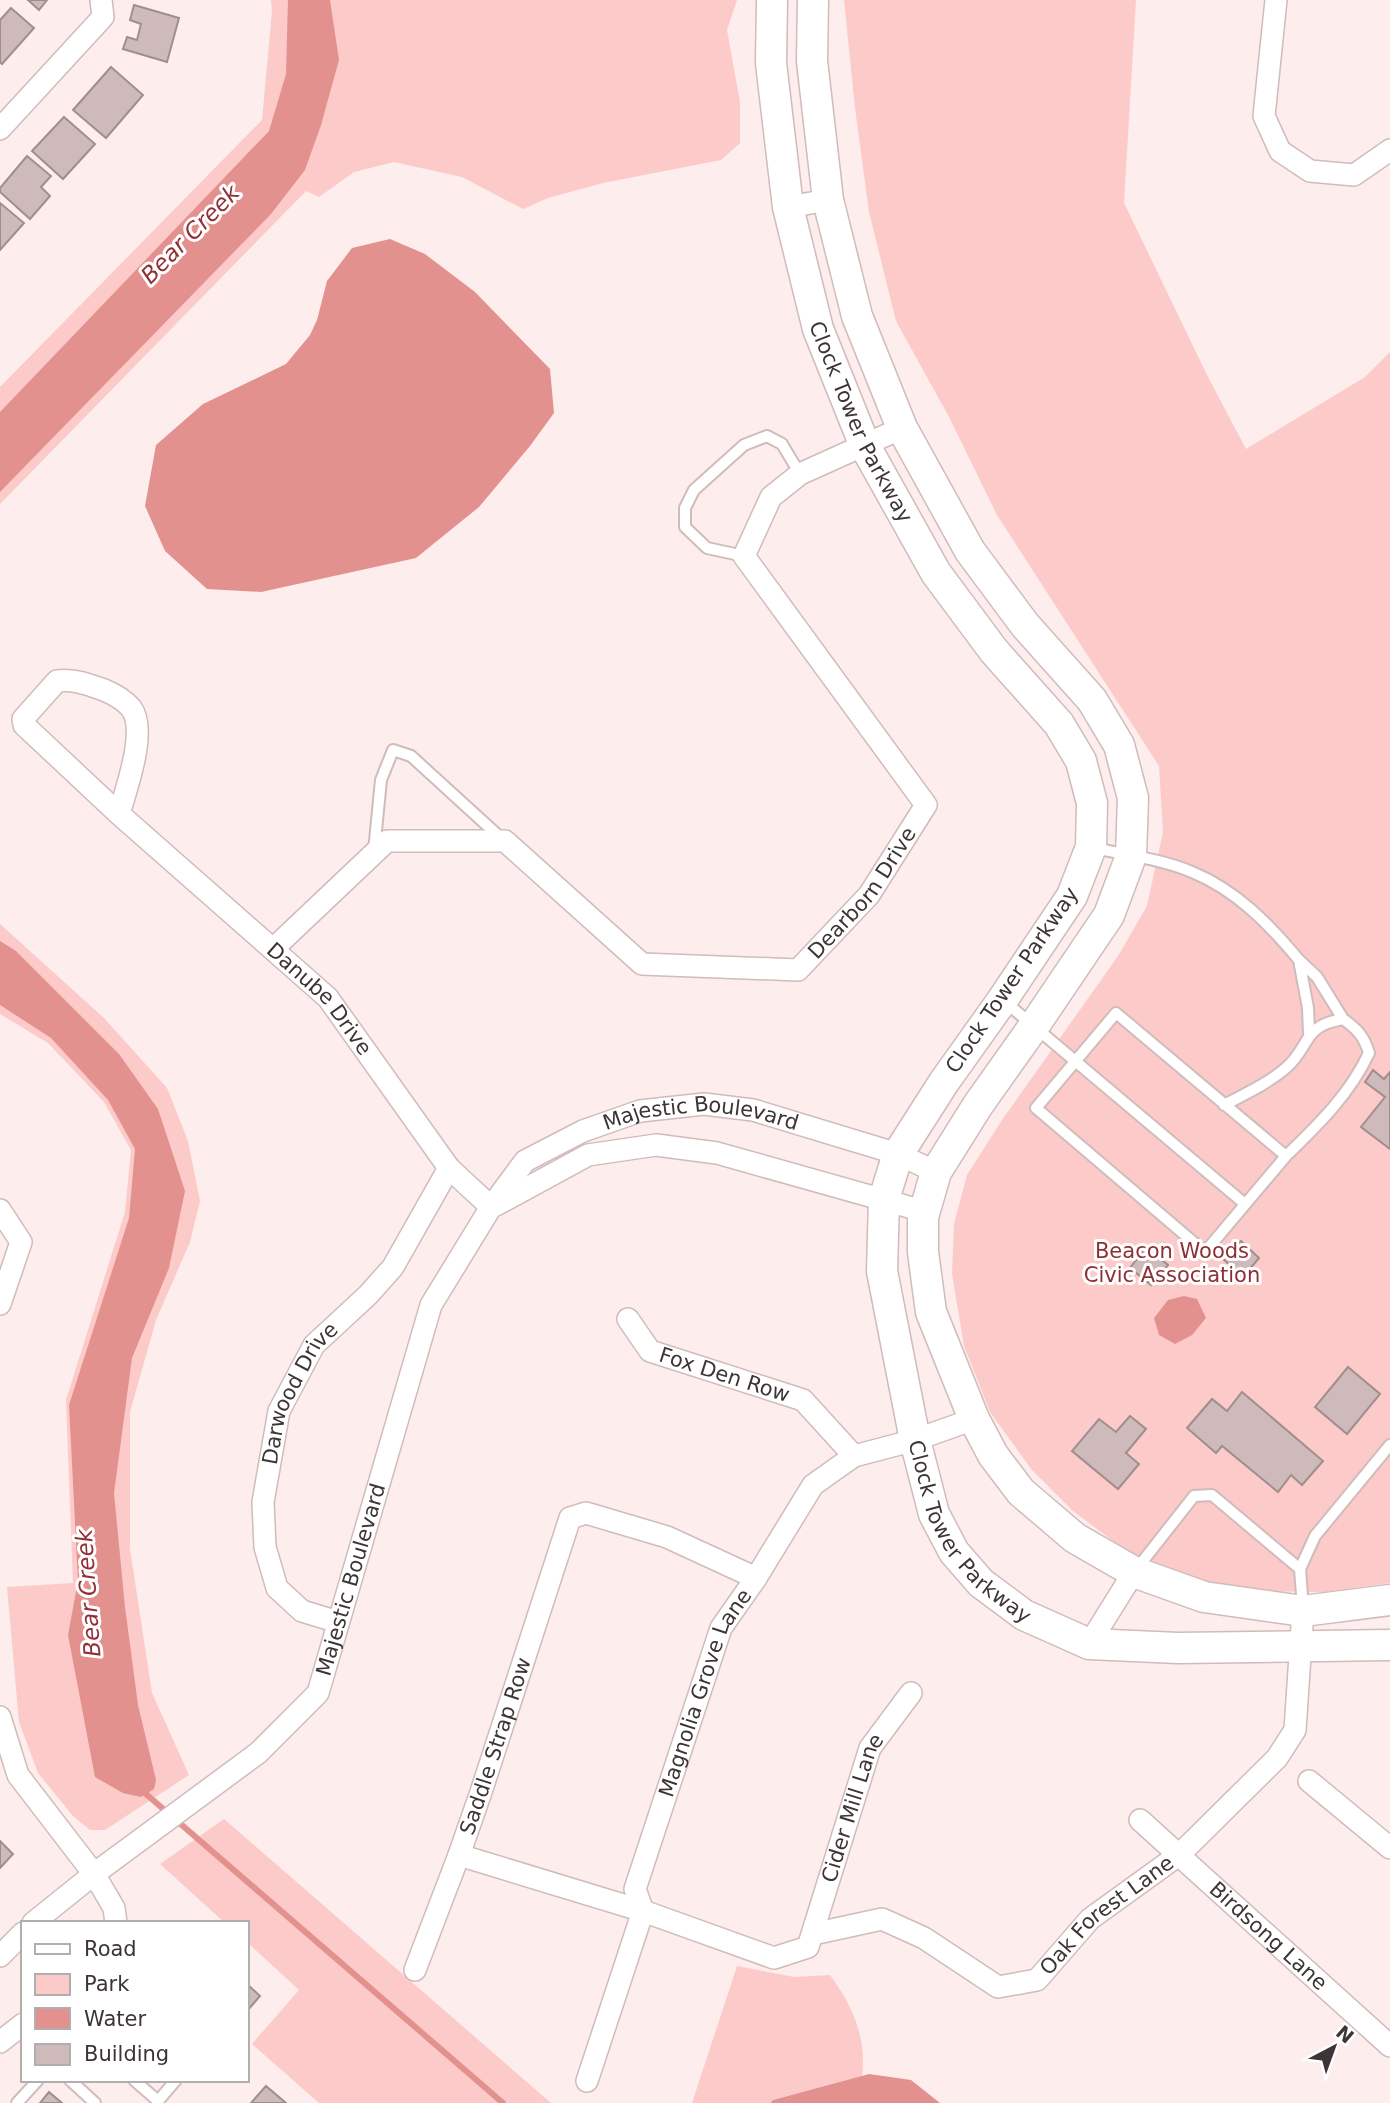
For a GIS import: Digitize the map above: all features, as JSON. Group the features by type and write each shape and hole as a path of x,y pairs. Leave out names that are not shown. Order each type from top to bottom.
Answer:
{"street":[{"path":"0,129 103,18 101,0"},
{"name":"Clock Tower Parkway","path":"772,0 771,63 788,207 818,329 866,446 936,573 994,651 1059,724 1081,761 1092,803 1091,847 1072,896 1003,1000 944,1082 898,1154 884,1199 882,1271 915,1440 934,1514 954,1552 981,1583 1024,1615 1089,1644 1178,1648 1390,1644"},
{"name":"Clock Tower Parkway","path":"813,0 812,61 828,200 857,316 902,428 970,551 1025,625 1092,700 1119,745 1133,798 1131,856 1109,915 978,1105 936,1172 923,1211 923,1252 931,1312 974,1419 993,1455 1021,1492 1076,1538 1134,1572 1204,1597 1303,1611 1390,1600"},
{"path":"1276,0 1264,116 1280,150 1310,171 1354,174 1390,149"},
{"path":"788,207 828,200"},
{"path":"744,556 771,497 800,474 902,428"},
{"name":"Dearborn Drive","path":"505,841 642,964 798,970 869,895 926,805 744,556"},
{"name":"Danube Drive","path":"119,814 136,750 138,727 132,709 116,695 90,685 71,679 57,681 23,719 24,725 119,814 328,998 449,1168 491,1208"},
{"path":"273,949 387,841 505,841"},
{"name":"Majestic Boulevard","path":"35,1921 94,1874 258,1753 318,1693 431,1305 491,1208 525,1161 583,1131 640,1111 704,1104 753,1110 898,1154 936,1172"},
{"name":"Majestic Boulevard","path":"491,1208 588,1155 656,1145 717,1153 923,1211"},
{"name":"Darwood Drive","path":"338,1622 302,1611 277,1588 265,1547 263,1502 279,1411 314,1345 368,1295 393,1267 449,1168"},
{"path":"0,1210 21,1242 0,1304"},
{"name":"Fox Den Row","path":"628,1320 650,1351 803,1400 854,1456"},
{"name":"Magnolia Grove Lane","path":"587,2081 643,1911 635,1889 721,1628 756,1578 813,1485 854,1456 915,1440 974,1419"},
{"name":"Saddle Strap Row","path":"415,1970 459,1855 570,1518 586,1513 667,1537 756,1578"},
{"path":"1089,1644 1134,1572"},
{"name":"Oak Forest Lane","path":"459,1855 643,1911 774,1958 808,1947 813,1934 882,1919 924,1938 998,1987 1037,1980 1090,1919 1180,1854 1278,1758 1295,1730 1303,1611"},
{"name":"Cider Mill Lane","path":"813,1934 870,1748 911,1693"},
{"path":"0,1717 18,1775 94,1874 114,1908 116,1921"},
{"path":"1309,1781 1390,1848"},
{"name":"Birdsong Lane","path":"1140,1820 1390,2046"},
{"path":"0,1956 21,1935"}],"lane":[{"path":"744,556 707,548 685,527 685,508 694,489 744,445 767,436 782,444 800,474"},
{"path":"374,853 381,780 393,750 411,756 505,841"},
{"path":"1091,847 1190,871 1218,884 1271,926 1317,977 1343,1019 1364,1037 1369,1052 1360,1072 1325,1118 1286,1156 1205,1252 1036,1108 1116,1013 1286,1156"},
{"path":"1299,960 1308,1009 1309,1033"},
{"path":"1003,1000 1245,1204"},
{"path":"1224,1105 1261,1085 1287,1066 1309,1033 1329,1021 1343,1019"},
{"path":"1303,1611 1300,1569 1315,1536 1390,1445"},
{"path":"1134,1572 1194,1496 1212,1495 1300,1569"},
{"path":"17,2103 36,2082"},
{"path":"71,2082 96,2103"},
{"path":"136,2082 158,2101 174,2082"}],"green space":[{"path":"271,0 737,0 727,30 740,102 740,143 721,160 603,183 548,198 523,209 462,177 394,162 354,172 319,197 306,191 0,504 0,387 262,120"},
{"name":"Beacon Woods Civic Association","path":"844,0 1136,0 1124,203 1246,449 1365,377 1390,352 1390,1583 1325,1592 1262,1591 1194,1580 1125,1550 1073,1511 1032,1470 990,1412 964,1346 952,1274 954,1224 967,1175 1002,1120 1118,956 1147,906 1163,832 1159,766 997,515 949,417 896,321 869,212"},
{"path":"0,924 104,1018 167,1088 188,1141 200,1201 190,1242 156,1320 130,1412 130,1549 152,1693 189,1775 105,1830 90,1830 73,1816 38,1773 19,1722 7,1587 73,1583 66,1400 125,1212 131,1150 104,1102 48,1043 0,1014"},
{"path":"224,1819 551,2103 319,2103 252,2044 299,1990 248,1943 248,1921 223,1921 160,1864"},
{"path":"737,1966 794,1977 830,1975 856,2022 862,2048 862,2076 770,2103 692,2103"}],"water":[{"path":"288,0 330,0 339,60 305,170 271,214 0,492 0,412 269,131 286,74"},
{"path":"390,239 425,254 475,292 550,369 554,413 479,507 416,558 261,592 207,589 165,551 145,506 156,445 203,404 286,364 310,335 317,320 327,281 352,248"},
{"path":"0,941 16,951 119,1054 158,1109 185,1191 169,1268 132,1358 114,1493 138,1705 156,1780 154,1789 141,1797 123,1793 95,1777 68,1635 78,1581 69,1405 129,1218 135,1149 108,1100 51,1038 0,1005"},
{"path":"1184,1296 1197,1299 1206,1318 1192,1335 1175,1344 1159,1335 1154,1318 1168,1300"},
{"path":"869,2074 911,2080 940,2103 770,2103 773,2100"}],"building":[{"path":"28,0 47,0 39,10"},
{"path":"134,5 179,18 167,62 123,49 127,37 137,40 141,24 130,20"},
{"path":"11,8 34,28 2,64 0,20"},
{"path":"111,67 143,95 106,138 73,110"},
{"path":"64,117 95,144 63,179 32,151"},
{"path":"27,156 51,176 41,187 50,196 30,219 0,192 0,188"},
{"path":"0,203 24,223 0,250"},
{"path":"1373,1070 1384,1079 1390,1072 1390,1149 1361,1127 1385,1097 1365,1082"},
{"path":"1241,1241 1259,1258 1243,1277 1224,1260"},
{"path":"1146,1247 1168,1265 1151,1285 1130,1268"},
{"path":"1348,1367 1380,1394 1347,1434 1315,1407"},
{"path":"1242,1392 1323,1461 1302,1485 1291,1475 1278,1492 1222,1446 1216,1453 1187,1428 1212,1399 1227,1411"},
{"path":"1130,1416 1146,1429 1126,1453 1139,1464 1118,1489 1072,1451 1099,1419 1116,1432"},
{"path":"0,1841 13,1854 0,1868"},
{"path":"248,1985 260,1996 248,2010"},
{"path":"266,2086 286,2103 251,2103"},
{"path":"49,2092 62,2103 40,2103"}],"waterway":[{"name":"Bear Creek","path":"142,1787 146,1794 503,2103"}]}
